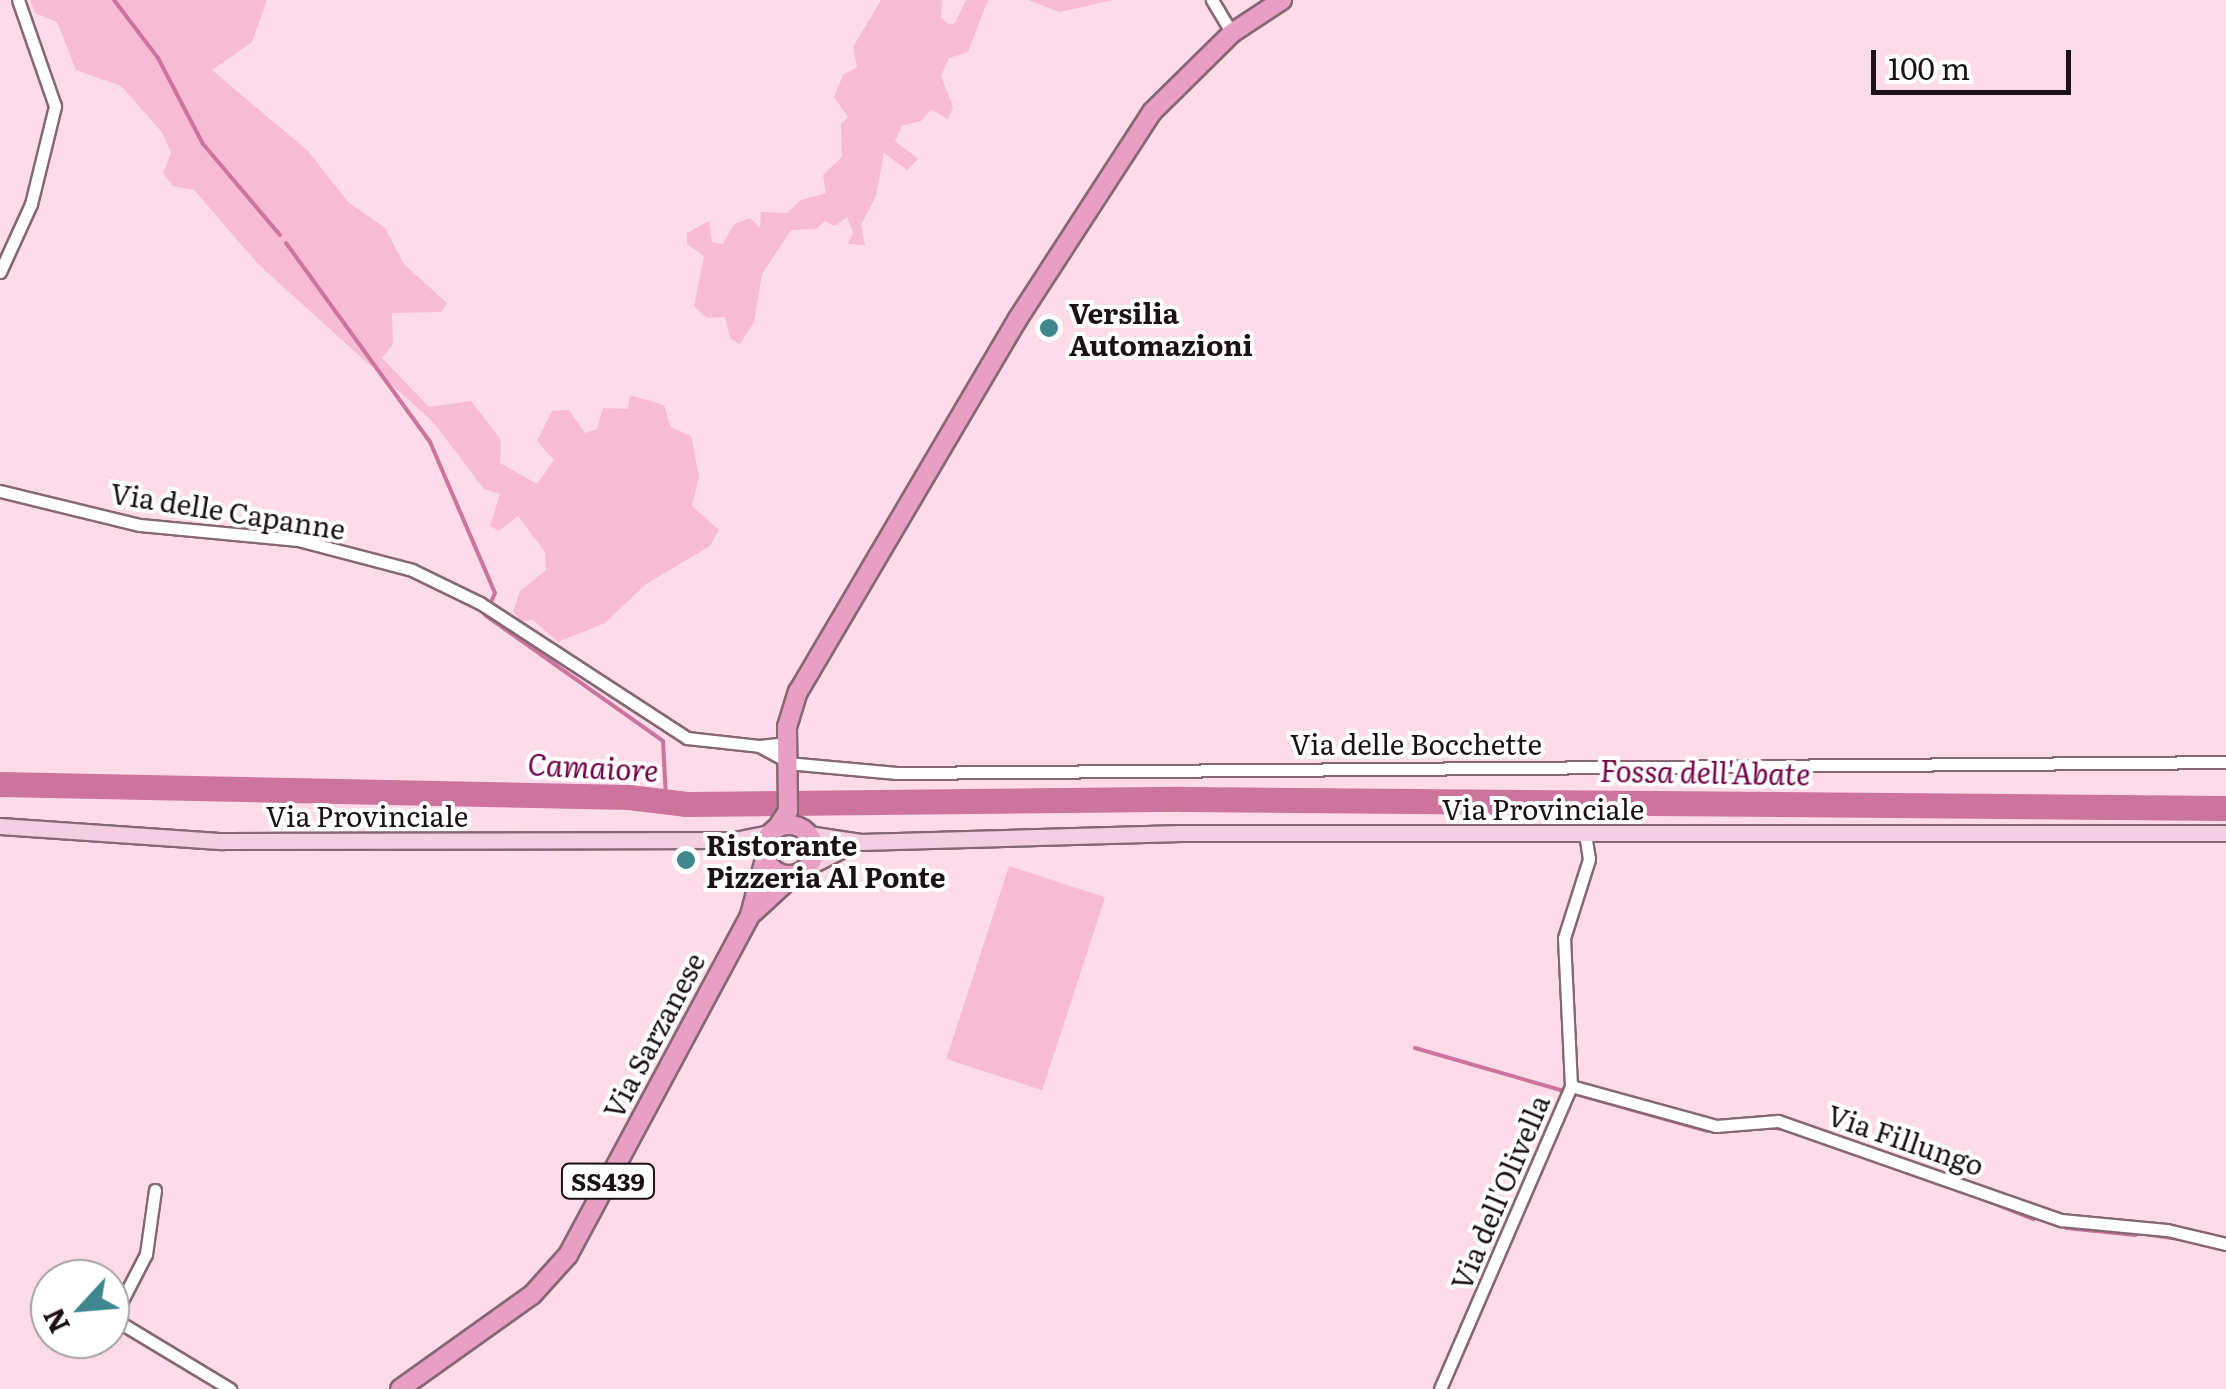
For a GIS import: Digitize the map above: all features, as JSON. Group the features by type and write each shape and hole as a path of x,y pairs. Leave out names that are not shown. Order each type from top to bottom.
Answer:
{"main road":[{"path":"788,811 804,830 814,854 801,871 780,874 765,857 773,831 788,811 787,758 798,692 1017,320 1152,112 1232,32 1282,0"},
{"name":"Via Provinciale","path":"0,826 222,841 734,840 773,831"},
{"path":"773,831 804,830"},
{"name":"Via Provinciale","path":"804,830 860,842 1585,833 2226,833"},
{"name":"Via Provinciale","path":"734,840 765,857"},
{"name":"Via Provinciale","path":"801,871 860,842"},
{"name":"Via Sarzanese","path":"400,1389 532,1295 560,1267 750,916 765,857"},
{"name":"Via Sarzanese","path":"750,916 801,871"}],"street":[{"path":"0,272 30,204 55,106 18,0"},
{"path":"1212,0 1232,32"},
{"name":"Via delle Capanne","path":"0,491 140,525 298,540 412,570 480,603 686,738 759,746 787,758"},
{"name":"Via delle Bocchette","path":"787,758 897,773 2226,762"},
{"name":"Via dell'Olivella","path":"1440,1389 1571,1086 1564,938 1589,858 1585,833"},
{"name":"Via Fillungo","path":"1571,1086 1716,1126 1778,1121 2062,1220 2166,1230 2226,1244"},
{"path":"155,1190 146,1254 116,1312 119,1322 230,1389"}],"shaded area":[{"path":"30,0 267,0 252,42 212,70 308,151 348,202 385,228 404,264 447,303 441,312 392,313 393,344 382,358 429,407 471,401 501,440 500,463 537,484 554,460 537,441 552,411 569,410 585,433 597,429 603,408 628,409 630,395 664,405 671,427 691,436 699,476 692,506 719,530 710,546 646,584 605,623 558,642 533,620 521,621 513,612 520,591 546,570 545,552 518,516 499,531 490,526 500,494 484,489 433,422 259,265 194,190 173,186 163,173 171,153 162,132 121,86 76,70 57,22 35,13"},
{"path":"881,0 942,0 941,17 948,24 955,23 966,0 988,0 968,52 949,58 941,76 953,107 948,119 931,110 921,121 902,126 895,141 918,159 907,170 884,153 876,196 861,225 865,245 848,244 853,232 847,217 835,226 825,221 816,229 791,230 762,274 754,322 740,344 730,338 725,317 707,318 694,306 704,256 687,244 687,233 709,221 712,242 723,244 734,224 750,218 760,227 761,212 787,213 801,200 826,193 823,175 842,157 841,124 848,117 834,97 843,75 857,67 853,47"},
{"path":"1028,0 1112,0 1060,12"},
{"path":"1009,866 1105,897 1042,1090 946,1059"}],"waterway":[{"path":"114,0 158,58 203,144 280,235"},
{"path":"286,243 430,442 495,593 485,615 663,741 666,799"},
{"name":"Camaiore","path":"0,784 629,797 687,804 1183,799 2226,808"},
{"path":"1415,1048 1564,1091"},
{"path":"1572,1093 1707,1131"},
{"path":"1767,1127 1782,1129"},
{"path":"1973,1195 2033,1219"},
{"path":"2066,1228 2136,1235"},
{"path":"2151,1235 2187,1240"}],"place":[{"name":"Versilia Automazioni","path":"1049,328"},
{"name":"Ristorante Pizzeria Al Ponte","path":"686,860"}],"water label":[{"name":"Fossa dell'Abate","path":"1705,771"}]}
